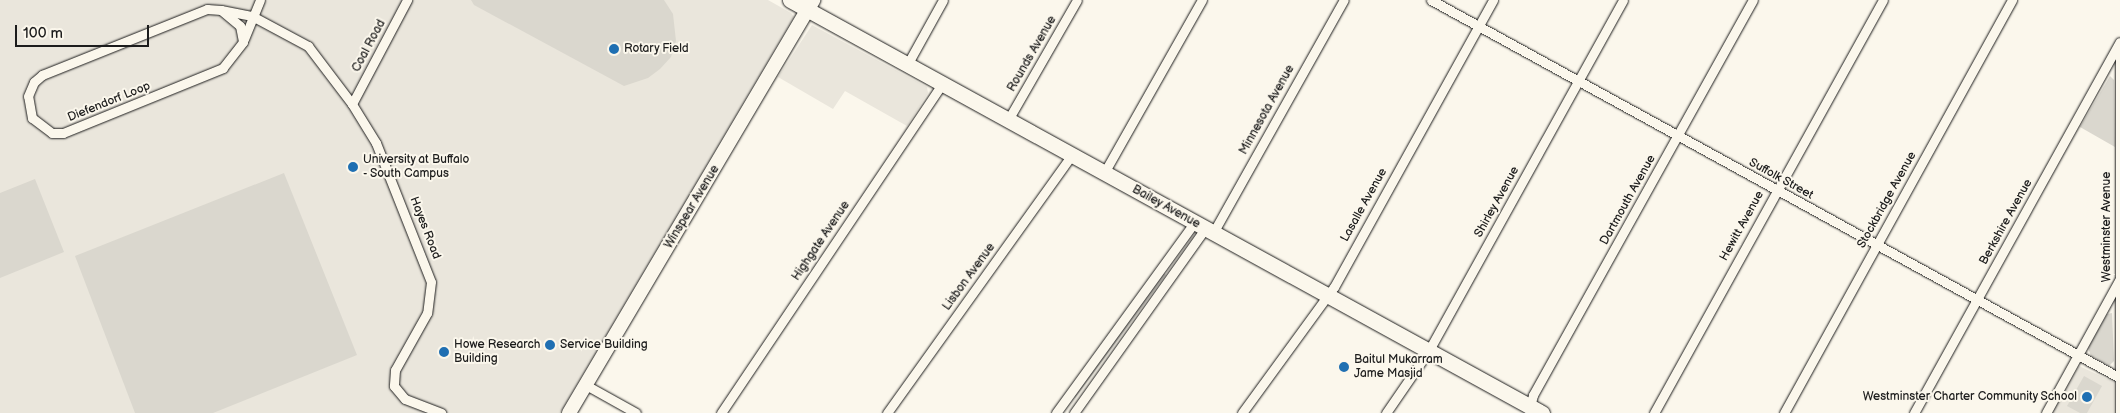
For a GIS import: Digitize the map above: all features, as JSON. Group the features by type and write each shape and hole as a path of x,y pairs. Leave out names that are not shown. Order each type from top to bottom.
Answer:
{"main road":[{"name":"Bailey Avenue","path":"790,0 811,5 942,84 1534,411"}],"street":[{"name":"Diefendorf Loop","path":"220,10 198,11 42,75 34,82 28,96 32,118 52,133 63,133 217,72 229,64 243,42 260,0"},
{"name":"Coal Road","path":"352,104 407,0"},
{"path":"907,64 943,0"},
{"name":"Rounds Avenue","path":"1008,120 1076,0"},
{"path":"1104,173 1202,0"},
{"name":"Minnesota Avenue","path":"1075,411 1204,228 1344,0"},
{"name":"Suffolk Street","path":"1431,0 1976,301 2120,378"},
{"name":"Lasalle Avenue","path":"1242,413 1327,296 1493,0"},
{"name":"Shirley Avenue","path":"1386,413 1428,352 1623,0"},
{"name":"Dartmouth Avenue","path":"1534,411 1533,395 1753,0"},
{"name":"Hewitt Avenue","path":"1654,413 1883,0"},
{"name":"Stockbridge Avenue","path":"1784,413 2012,0"},
{"name":"Winspear Avenue","path":"569,413 811,5"},
{"name":"Hayes Road","path":"220,10 252,16 308,46 352,104 384,159 431,282 427,313 395,370 394,386 405,399 441,413"},
{"path":"220,10 240,26 243,42"},
{"name":"Westminster Avenue","path":"2120,42 2120,413"},
{"name":"Berkshire Avenue","path":"1914,413 2120,42"},
{"name":"Highgate Avenue","path":"721,413 942,84"},
{"name":"Lisbon Avenue","path":"886,413 1072,155"},
{"name":"Minnesota Avenue","path":"1056,413 1204,228"},
{"path":"2046,413 2120,279"},
{"path":"586,385 636,413"},
{"path":"1065,400 1075,411"}],"shaded area":[{"name":"University at Buffalo - South Campus","path":"0,0 768,0 791,13 794,17 560,413 0,413"},
{"name":"Rotary Field","path":"471,0 664,0 673,14 676,41 671,57 660,69 648,78 624,86 474,5"},
{"path":"812,25 927,87 928,93 907,126 845,91 833,109 778,77"},
{"path":"2110,76 2114,80 2115,147 2080,127"},
{"path":"284,173 357,355 213,413 135,413 75,256"},
{"path":"35,179 64,252 0,278 0,193"},
{"path":"1163,272 1166,275 1075,398 1074,396"},
{"path":"2112,313 2114,361 2109,366 2091,356 2088,348 2107,314"},
{"name":"Westminster Charter Community School","path":"2079,366 2114,382 2114,413 2051,413"},
{"path":"2084,376 2102,386 2087,413 2080,413 2067,406"}],"place":[{"name":"Rotary Field","path":"614,49"},
{"name":"University at Buffalo - South Campus","path":"353,167"},
{"name":"Service Building","path":"550,345"},
{"name":"Howe Research Building","path":"444,352"},
{"name":"Baitul Mukarram Jame Masjid","path":"1344,367"},
{"name":"Westminster Charter Community School","path":"2087,397"}]}
